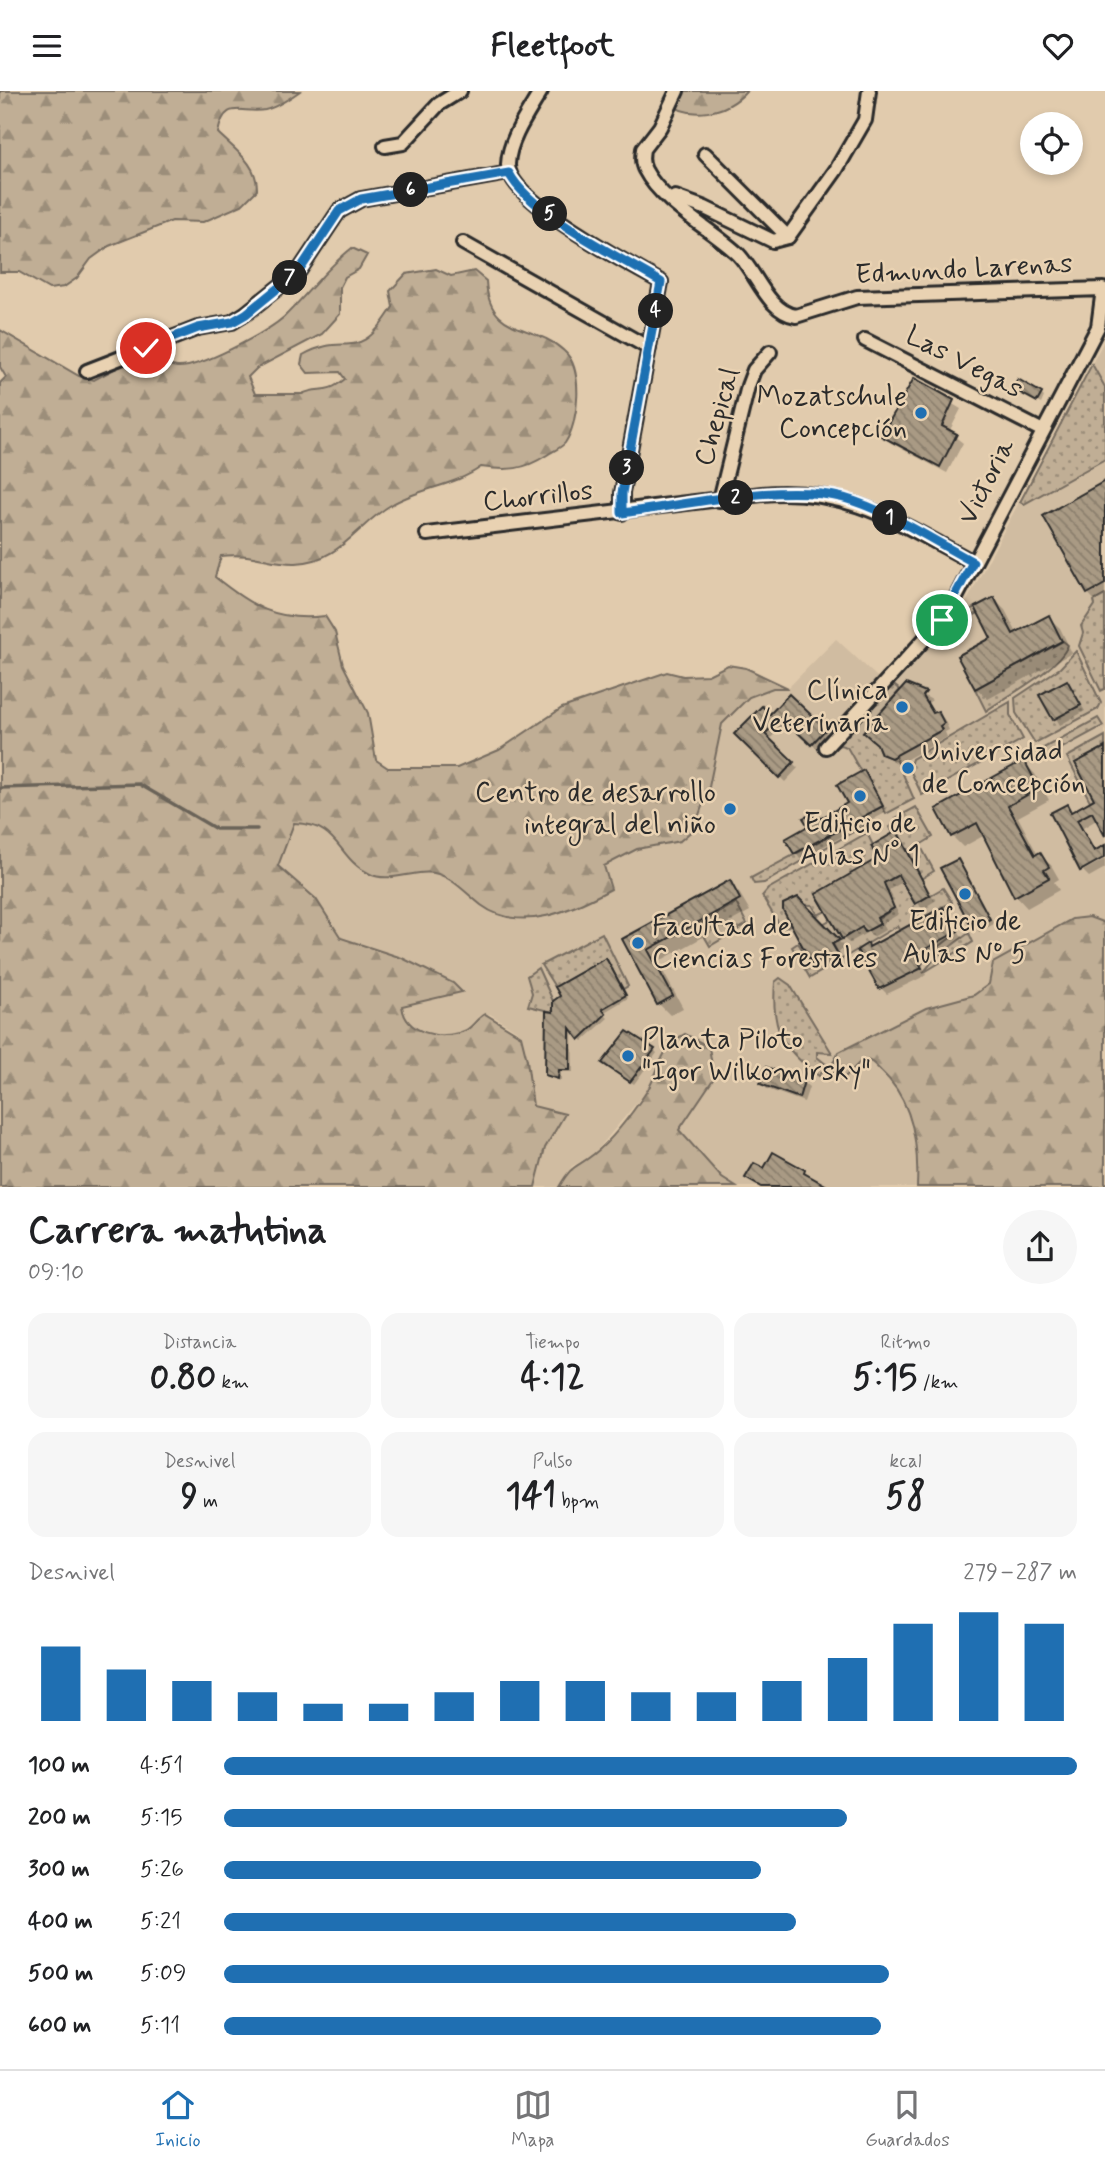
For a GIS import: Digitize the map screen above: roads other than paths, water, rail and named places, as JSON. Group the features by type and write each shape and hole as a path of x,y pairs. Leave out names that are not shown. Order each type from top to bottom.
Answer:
{"street":[{"path":"386,146 402,143 439,104 460,91"},
{"path":"541,91 511,152 509,173 516,186 543,210 661,282 622,493 622,513"},
{"name":"Edmundo Larenas","path":"677,91 660,127 643,149 644,170 667,195 737,254 771,300 789,315 796,316 857,297 1104,288"},
{"path":"667,195 705,208 773,241 788,237 836,170 865,120 869,91"},
{"path":"705,154 788,237"},
{"path":"87,371 198,328 232,322 246,314 305,265 327,226 349,204 361,199 509,173"},
{"path":"463,243 649,348"},
{"name":"Victoria","path":"826,747 942,620 1041,430 1101,324 1104,288"},
{"name":"Las Vegas","path":"866,340 1041,430"},
{"name":"Chepical","path":"720,501 748,386 754,370 770,352"},
{"name":"Chorrillos","path":"427,534 798,492 846,499 880,512 973,562"}],"waterway":[{"path":"0,788 139,784 216,829 257,829"}],"place":[{"name":"Mozatschule Concepción","path":"921,413"},
{"name":"Clínica Veterinaria","path":"902,707"},
{"name":"Universidad de Concepción","path":"908,768"},
{"name":"Edificio de Aulas N° 1","path":"860,796"},
{"name":"Centro de desarrollo integral del niño","path":"730,809"},
{"name":"Edificio de Aulas Nº 5","path":"965,894"},
{"name":"Facultad de Ciencias Forestales","path":"638,943"},
{"name":"Planta Piloto \"Igor Wilkomirsky\"","path":"628,1056"}]}
